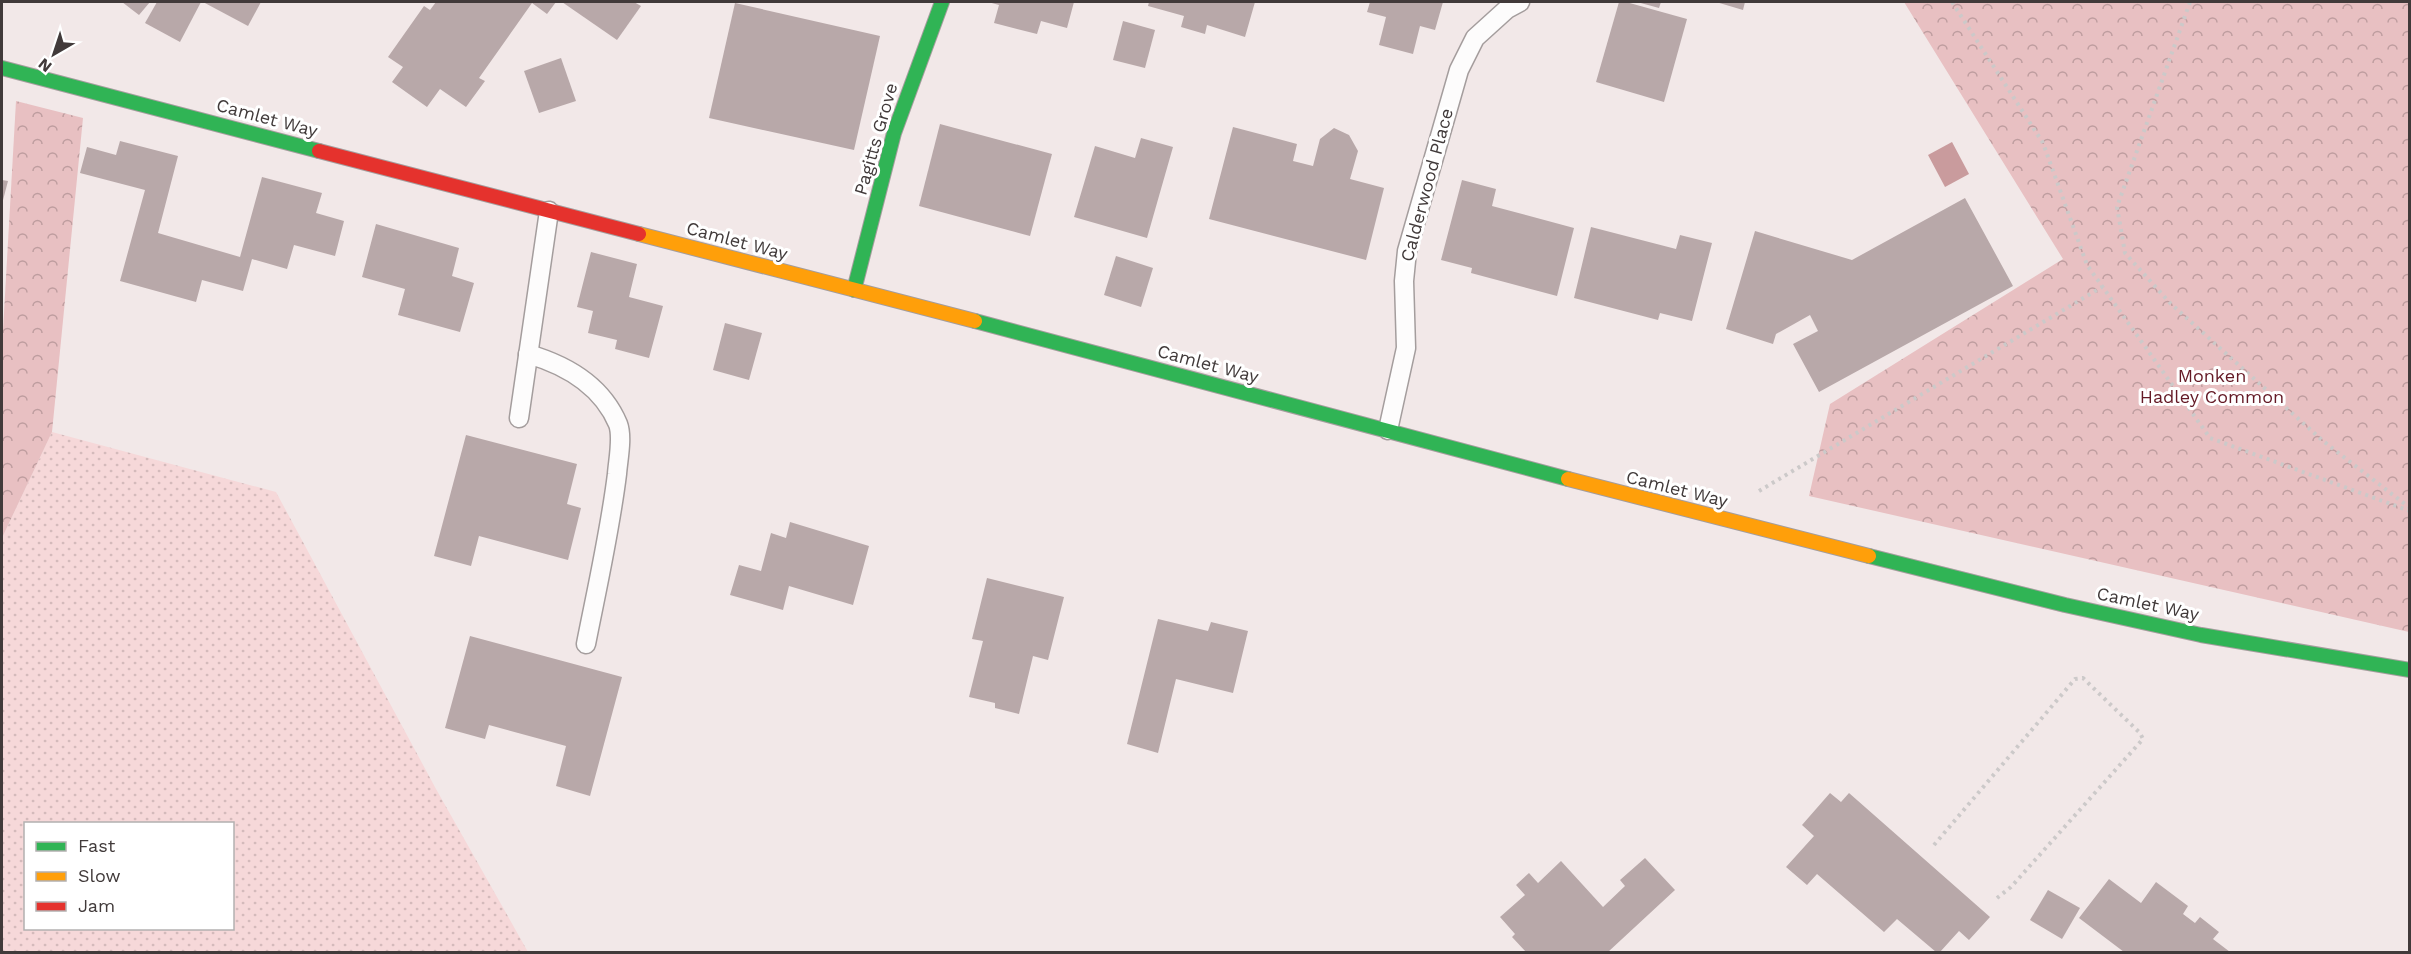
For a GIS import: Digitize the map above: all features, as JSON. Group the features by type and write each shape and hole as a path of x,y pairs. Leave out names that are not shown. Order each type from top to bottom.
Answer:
{"street":[{"name":"Pagitts Grove","path":"854,290 894,133 942,2"},
{"name":"Camlet Way","path":"2,68 1388,430 1655,502 2065,605 2201,634 2409,670"}],"lane":[{"name":"Calderwood Place","path":"1388,430 1406,348 1404,281 1407,251 1459,70 1475,38 1508,9 1520,2"},
{"path":"519,418 549,211"},
{"path":"528,354 554,361 580,377 606,402 619,427 619,458 612,514 586,644"}],"path":[{"path":"1952,2 2043,143 2087,266 2210,438 2409,510"},
{"path":"2190,2 2117,207 2125,253 2170,303 2323,441 2409,510"},
{"path":"1756,493 2102,287"},
{"path":"1934,845 2075,679 2083,678 2140,733 2143,739 2011,888 1997,898"}],"shaded area":[{"path":"1952,142 1969,174 1945,187 1928,155"},
{"path":"52,432 276,492 436,789 528,952 2,952 2,538"}],"green space":[{"name":"Monken Hadley Common","path":"1904,2 2409,2 2409,632 1809,496 1830,404 2063,259"},
{"path":"16,101 83,118 52,432 2,538 2,348"}],"building":[{"path":"122,2 150,2 139,15"},
{"path":"157,2 201,2 180,42 145,23"},
{"path":"203,2 261,2 248,26"},
{"path":"436,2 556,2 547,14 532,3 479,78 485,81 466,107 440,89 427,107 392,82 403,67 388,57 424,6 430,10"},
{"path":"562,2 634,2 641,6 617,40"},
{"path":"988,2 1074,2 1067,28 1041,21 1037,34 994,23 999,5"},
{"path":"1149,2 1255,2 1245,37 1207,25 1205,34 1181,27 1184,16 1148,6"},
{"path":"1370,2 1443,2 1435,30 1420,26 1413,54 1379,45 1386,17 1367,12"},
{"path":"1619,2 1687,19 1664,102 1596,82"},
{"path":"1637,2 1661,2 1659,8"},
{"path":"1716,2 1745,2 1743,10"},
{"path":"735,3 880,36 854,150 709,118"},
{"path":"1123,21 1155,30 1145,68 1113,60"},
{"path":"561,58 576,101 539,113 524,71"},
{"path":"940,124 1052,154 1030,236 919,206"},
{"path":"1233,127 1297,144 1293,161 1313,166 1320,139 1334,128 1349,135 1358,151 1350,179 1384,188 1366,260 1209,219"},
{"path":"1141,138 1173,147 1147,238 1074,217 1095,146 1135,158"},
{"path":"120,141 178,156 158,233 240,257 262,177 322,193 316,213 344,221 335,256 294,245 287,269 252,259 243,291 202,280 196,302 120,281 145,190 80,173 87,147 116,155"},
{"path":"2,180 8,181 2,204"},
{"path":"1462,180 1496,189 1492,206 1574,228 1557,296 1471,273 1472,268 1441,260"},
{"path":"1965,198 2013,286 1819,392 1793,344 1818,331 1810,315 1776,334 1773,344 1726,329 1755,231 1852,260"},
{"path":"376,224 459,248 452,276 474,283 460,332 398,315 405,289 362,277"},
{"path":"1591,227 1676,249 1680,235 1712,243 1692,321 1660,313 1658,320 1574,298"},
{"path":"591,252 637,264 629,297 663,306 649,358 615,349 617,340 588,333 593,311 577,307"},
{"path":"1116,256 1153,268 1141,307 1104,295"},
{"path":"725,323 762,333 749,380 713,370"},
{"path":"466,435 577,464 567,504 581,508 568,560 479,536 471,566 434,556"},
{"path":"790,522 869,546 853,605 789,586 783,610 730,595 739,565 761,571 771,533 786,538"},
{"path":"987,578 1064,597 1048,660 1033,656 1019,714 995,708 995,703 969,697 983,641 972,639"},
{"path":"1158,619 1208,631 1211,622 1248,631 1233,693 1176,679 1158,753 1127,744"},
{"path":"470,636 622,677 590,796 556,786 566,746 489,725 485,739 445,728"},
{"path":"1830,793 1841,802 1849,793 1990,917 1969,940 1959,931 1940,952 1936,952 1897,919 1884,932 1817,874 1807,885 1786,867 1814,836 1802,825"},
{"path":"1645,858 1675,890 1608,952 1526,952 1512,937 1515,934 1500,917 1525,895 1516,885 1529,873 1538,883 1561,861 1603,907 1625,886 1620,880"},
{"path":"2109,879 2141,903 2156,882 2188,906 2183,914 2195,923 2200,917 2219,932 2213,939 2230,952 2124,952 2079,918"},
{"path":"2048,890 2080,908 2062,939 2030,920"}],"traffic: fast":[{"path":"854,290 894,133 942,2"},
{"path":"2,68 319,151"},
{"path":"975,321 1568,479"},
{"path":"1869,556 2065,605 2201,635 2410,670"}],"traffic: slow":[{"path":"639,234 975,321"},
{"path":"1568,479 1869,556"}],"traffic: jam":[{"path":"319,151 639,234"}]}
